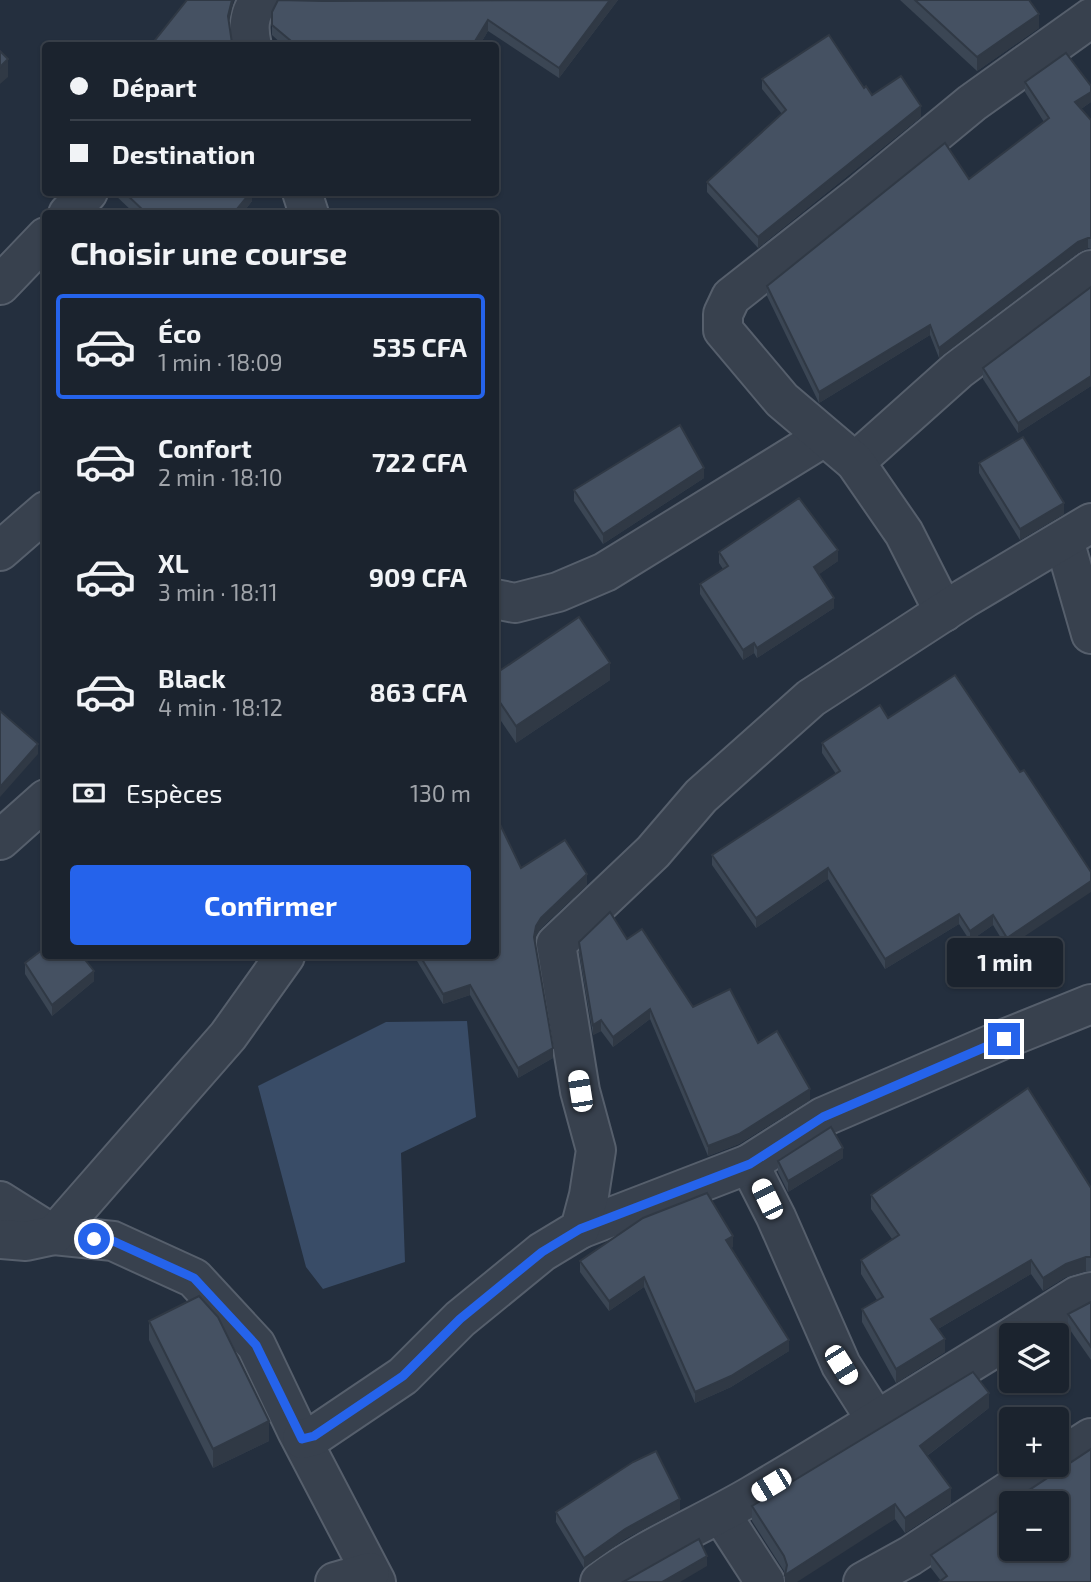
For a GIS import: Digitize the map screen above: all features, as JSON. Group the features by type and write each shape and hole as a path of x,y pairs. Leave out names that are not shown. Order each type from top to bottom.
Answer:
{"street":[{"path":"251,42 248,29 254,7 260,0"},
{"path":"944,612 904,533 855,462 782,400 723,330 723,314 731,297 972,103 1091,19"},
{"path":"72,210 84,196"},
{"path":"0,285 42,241"},
{"path":"855,462 958,370 1091,270"},
{"path":"499,601 515,603 558,592 605,572 824,437"},
{"path":"0,551 42,514"},
{"path":"580,1229 597,1150 580,1091 556,944 653,852 701,796 811,698 944,612 1077,532 1091,634"},
{"path":"0,840 42,803"},
{"path":"54,1235 228,1036 283,959"},
{"path":"302,1439 314,1436 403,1376 460,1319 542,1252 580,1229 750,1164 823,1117 1091,1004"},
{"path":"750,1164 841,1365 876,1420"},
{"path":"0,1201 54,1235"},
{"path":"0,1239 26,1241 54,1235 113,1241 194,1278 256,1345 373,1577 334,1582"},
{"path":"1034,1323 1077,1296 1091,1293"},
{"path":"600,1582 676,1535 721,1514 999,1345"},
{"path":"1069,1452 1091,1438"},
{"path":"863,1582 909,1556 1031,1477"},
{"path":"721,1514 765,1582"}],"water":[{"path":"467,1021 476,1117 401,1153 405,1262 323,1289 306,1267 258,1086 386,1022"}],"building":[{"path":"187,0 232,0 228,16 232,42 154,42"},
{"path":"278,0 610,0 559,68 488,20 474,42 292,42 272,25 272,12"},
{"path":"915,0 1029,0 1039,14 977,57"},
{"path":"829,35 864,88 866,86 872,95 901,76 921,106 758,237 707,182 786,110 762,79"},
{"path":"0,51 8,59 0,67"},
{"path":"1066,53 1091,86 1091,92 1075,102 1091,120 1091,238 1078,242 939,348 930,325 819,392 767,286 945,143 969,179 1049,118 1025,82"},
{"path":"128,196 248,196 236,210 143,210"},
{"path":"1091,287 1091,376 1018,423 983,368"},
{"path":"680,425 704,468 603,534 574,490"},
{"path":"1023,437 1064,503 1020,529 979,463"},
{"path":"799,498 838,550 814,567 834,598 757,648 754,643 743,650 700,584 728,566 719,552"},
{"path":"579,617 610,663 516,726 499,701 499,671"},
{"path":"955,675 1020,772 1024,770 1091,872 1091,881 1007,938 993,915 970,931 959,914 885,959 828,868 756,918 712,855 840,771 822,743 880,705 888,718"},
{"path":"0,711 38,744 0,787"},
{"path":"499,822 521,868 565,840 587,874 541,918 534,937 553,1048 518,1068 470,985 443,994 422,959 499,959"},
{"path":"610,912 627,939 642,929 693,1007 730,989 758,1043 777,1031 810,1089 739,1134 708,1146 650,1009 613,1037 601,1020 593,1025 579,942"},
{"path":"42,950 42,959 84,959 94,971 52,1005 25,963"},
{"path":"1028,1088 1091,1188 1091,1257 1066,1264 1043,1278 1031,1260 931,1319 945,1339 896,1369 862,1309 883,1297 861,1260 899,1235 871,1195"},
{"path":"831,1127 843,1148 788,1181 778,1161"},
{"path":"707,1193 733,1236 726,1240 789,1340 731,1376 695,1392 644,1277 609,1301 580,1261 643,1218"},
{"path":"199,1296 218,1317 269,1421 213,1449 149,1321"},
{"path":"1091,1302 1091,1347 1068,1314"},
{"path":"973,1372 989,1393 920,1446 951,1488 905,1518 895,1504 785,1575 787,1565 784,1556 752,1506"},
{"path":"1091,1449 1091,1582 939,1582 947,1576 931,1555 999,1510 999,1561 1069,1561 1069,1491 1028,1491 1049,1477 1069,1477 1069,1464"},
{"path":"656,1451 680,1499 625,1529 584,1558 556,1512 633,1462"},
{"path":"699,1539 707,1556 662,1582 623,1582"}],"route":[{"path":"94,1239 113,1241 194,1278 256,1345 302,1439 314,1436 403,1376 460,1319 542,1252 580,1229 750,1164 823,1117 1004,1039"}]}
